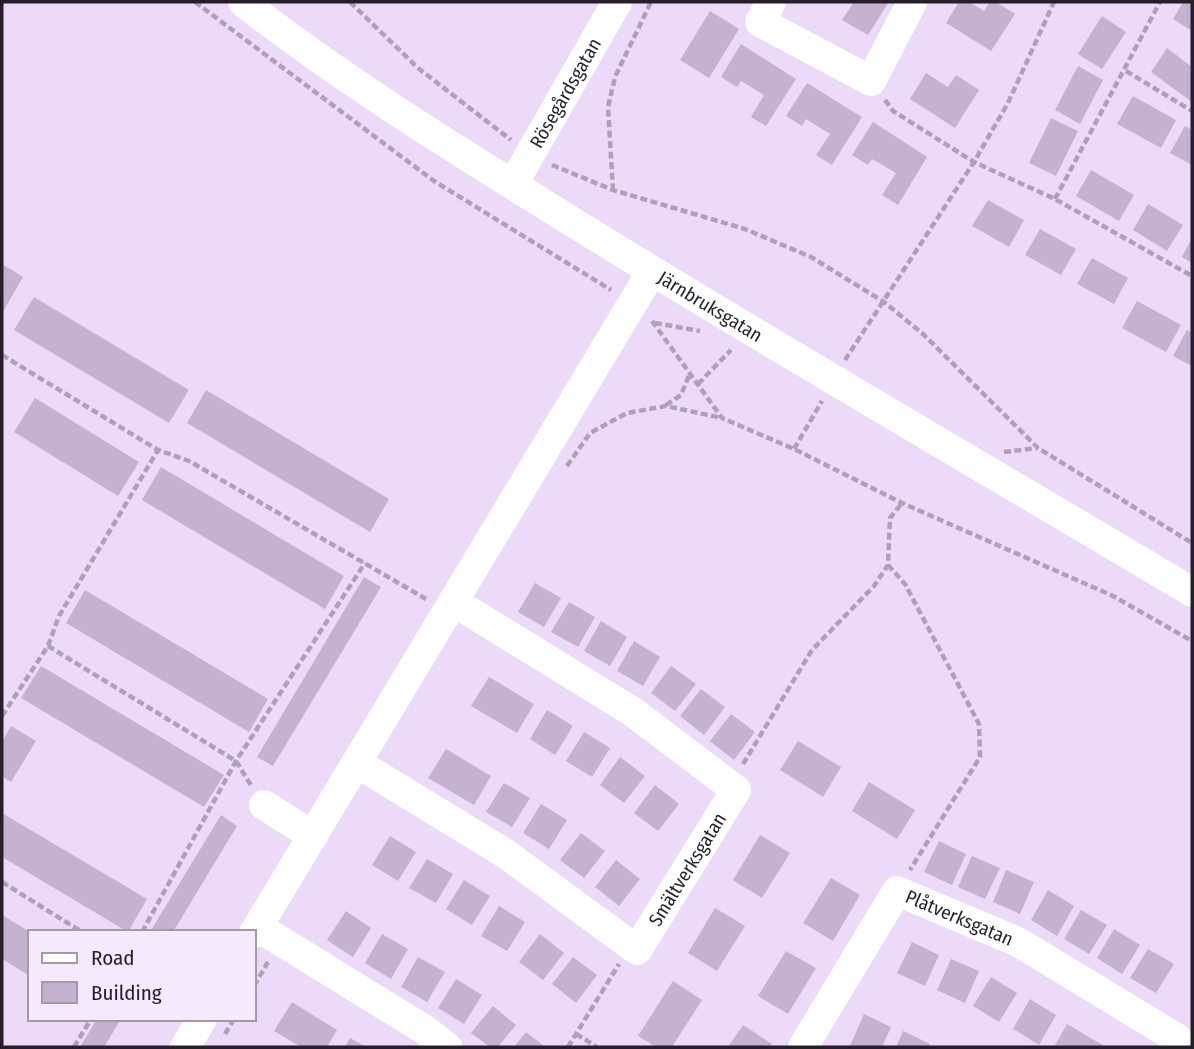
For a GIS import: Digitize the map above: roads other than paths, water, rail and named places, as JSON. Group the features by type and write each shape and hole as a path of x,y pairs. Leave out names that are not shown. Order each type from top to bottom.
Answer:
{"street":[{"name":"Järnbruksgatan","path":"243,2 331,66 652,271 1192,592"},
{"name":"Rösegårdsgatan","path":"513,184 617,2"},
{"path":"771,2 760,22 860,76 912,2"},
{"path":"447,1047 425,1030 264,934 313,836 451,607 643,314 652,271"},
{"name":"Smältverksgatan","path":"356,764 506,854 637,950 736,790 633,712 451,607"},
{"path":"264,805 313,836"},
{"name":"Plåtverksgatan","path":"803,1047 897,891 1018,942 1181,1034"},
{"path":"185,1047 201,1021"}]}
